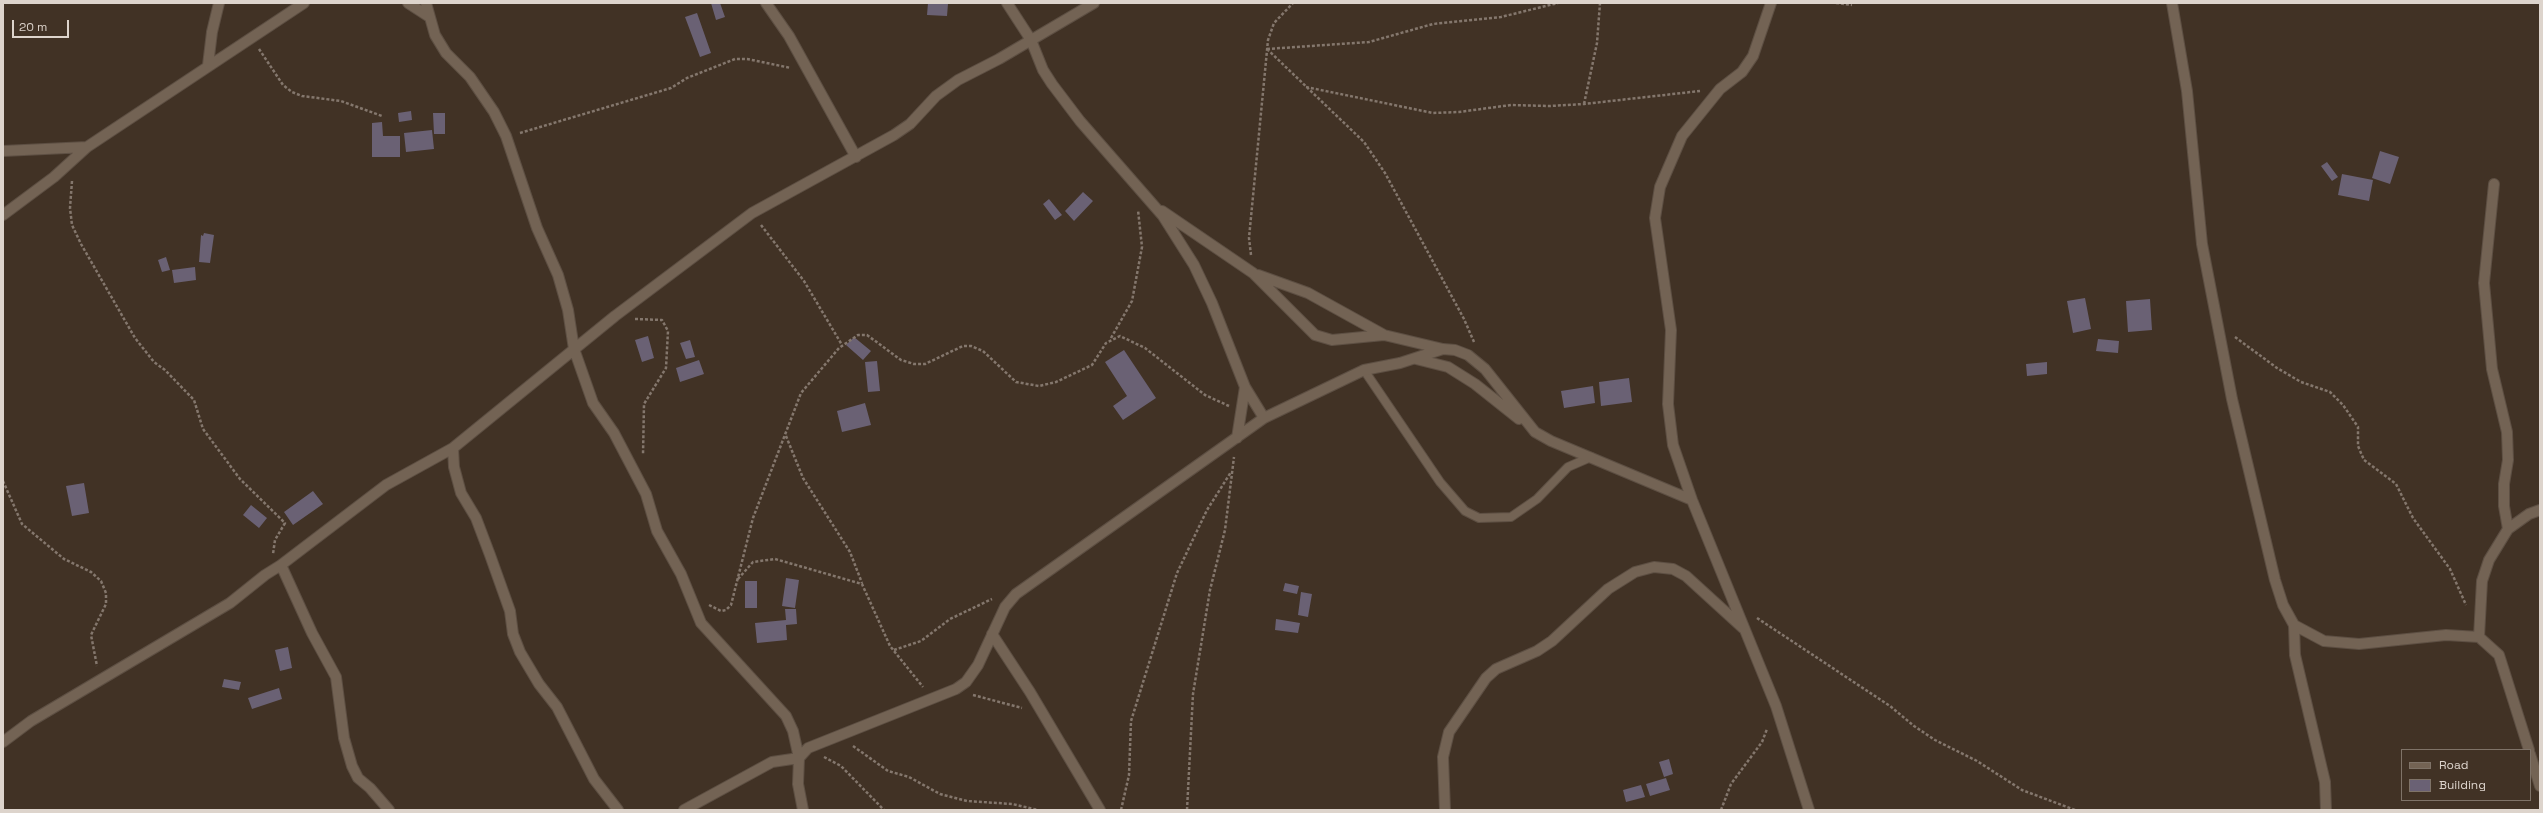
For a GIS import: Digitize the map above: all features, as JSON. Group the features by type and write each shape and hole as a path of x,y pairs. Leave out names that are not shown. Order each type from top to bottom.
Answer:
{"street":[{"path":"208,65 212,32 219,3"},
{"path":"3,215 79,157 87,147 250,37 304,3"},
{"path":"408,3 428,16"},
{"path":"426,3 428,16 435,35 446,53 470,77 494,112 506,136 537,228 558,275 568,310 574,349 592,403 614,433 646,494 657,531 681,574 689,595 706,629 786,716 793,731 799,758 798,784 803,810"},
{"path":"766,3 789,36 856,157"},
{"path":"1007,3 1031,40 1043,70 1052,84 1080,121 1157,208 1194,265 1215,310 1245,387 1264,418"},
{"path":"3,742 31,721 107,678 230,603 265,575 281,565 386,485 453,448 615,316 752,213 856,157 910,124 936,96 958,80 1094,3"},
{"path":"1771,3 1753,56 1742,72 1720,89 1682,136 1660,187 1655,218 1671,330 1668,404 1673,445 1692,500 1776,706 1809,810"},
{"path":"2172,3 2187,91 2202,244 2217,323 2232,399 2275,580 2283,604 2294,625 2295,655 2325,782 2326,810"},
{"path":"3,151 87,147"},
{"path":"2494,184 2484,283 2492,369 2506,432 2508,460 2504,484 2504,506 2508,529"},
{"path":"1157,208 1253,273 1315,335 1332,340 1384,335"},
{"path":"1253,273 1308,293 1384,335 1443,350 1455,350 1468,355 1485,369 1535,432"},
{"path":"684,810 772,762 799,758 808,748 878,718 933,699 966,682 978,665 1005,607 1016,594 1264,418 1364,370 1416,359 1443,350"},
{"path":"1416,359 1448,367 1475,384 1535,432 1551,441 1692,500"},
{"path":"1237,438 1240,410 1245,387"},
{"path":"453,448 454,467 461,493 476,518 490,555 510,611 513,634 520,652 539,684 557,707 594,779 618,810"},
{"path":"2479,637 2482,581 2489,560 2508,529 2529,514 2540,510"},
{"path":"281,565 312,633 336,677 345,743 352,766 358,778 370,788 389,810"},
{"path":"1445,810 1443,757 1449,732 1486,678 1496,670 1537,651 1552,641 1608,589 1635,572 1654,567 1672,569 1686,576 1745,630"},
{"path":"2294,625 2324,641 2359,644 2446,635 2479,637 2499,654 2529,749"},
{"path":"992,634 1046,719 1100,810"},
{"path":"2531,757 2540,786"}],"lane":[{"path":"1364,370 1440,482 1465,512 1479,518 1511,517 1537,499 1568,466 1591,457"}],"path":[{"path":"1253,273 1249,238 1267,49 1274,23 1293,3"},
{"path":"1267,49 1369,42 1433,24 1501,17 1558,3"},
{"path":"1584,104 1597,43 1600,3"},
{"path":"1836,3 1852,5"},
{"path":"250,37 283,85 292,92 302,96 341,101 382,116"},
{"path":"1267,49 1364,142 1385,173 1464,319 1485,369"},
{"path":"506,136 671,88 687,78 723,62 735,59 747,59 808,72"},
{"path":"1306,87 1433,113 1459,112 1511,105 1550,106 1584,104 1720,89"},
{"path":"79,157 70,190 70,208 72,225 81,244 135,338 154,362 165,370 194,400 203,429 240,479 284,522 284,526 273,545 275,560 281,565"},
{"path":"689,595 721,611 726,610 731,605 753,518 786,435 791,415 801,393 842,345 853,337 867,335 901,360 914,364 925,364 963,346 971,346 983,351 1016,382 1039,386 1056,382 1092,365 1111,339 1132,301 1142,247 1138,208"},
{"path":"752,213 804,281 842,345"},
{"path":"615,316 662,320 668,331 666,368 644,404 644,460"},
{"path":"2217,323 2277,368 2301,382 2330,392 2343,405 2358,426 2358,446 2364,460 2396,484 2413,518 2440,554 2465,604 2479,623"},
{"path":"1111,339 1120,336 1145,348 1205,395 1240,410"},
{"path":"786,435 803,478 850,552 881,627 894,650 933,699"},
{"path":"1187,810 1193,694 1210,590 1225,530 1237,438"},
{"path":"1121,810 1128,776 1131,721 1177,573 1207,510 1232,470"},
{"path":"3,481 22,524 64,559 91,572 101,582 106,593 106,604 91,635 97,667 107,678"},
{"path":"737,580 753,562 775,559 862,584"},
{"path":"894,650 930,636 950,619 972,608 995,598 1016,594"},
{"path":"1734,604 1890,706 1914,726 1936,740 1977,761 2022,790 2075,810"},
{"path":"948,692 983,696 1014,704 1046,719"},
{"path":"1721,810 1724,796 1731,784 1762,742 1776,706"},
{"path":"835,737 855,747 888,771 909,777 940,794 968,801 1012,804 1038,810"},
{"path":"808,748 841,766 884,810"}],"building":[{"path":"711,3 720,3 725,17 716,20"},
{"path":"928,3 948,4 947,16 927,15"},
{"path":"697,13 711,53 700,57 685,17"},
{"path":"411,111 412,120 399,122 398,113"},
{"path":"433,113 445,113 445,134 434,134"},
{"path":"382,122 383,136 400,136 400,157 372,157 372,123"},
{"path":"432,130 434,149 406,152 404,133"},
{"path":"2380,151 2399,157 2390,184 2372,178"},
{"path":"2327,162 2338,177 2332,181 2321,166"},
{"path":"2342,174 2373,180 2369,201 2338,195"},
{"path":"1083,192 1093,201 1074,221 1065,211"},
{"path":"1049,199 1062,215 1055,220 1043,204"},
{"path":"204,233 214,235 210,263 199,262 201,235 203,236"},
{"path":"166,257 170,270 162,272 158,260"},
{"path":"195,267 196,280 174,283 172,270"},
{"path":"2085,298 2091,329 2073,333 2067,301"},
{"path":"2150,299 2152,330 2128,332 2126,301"},
{"path":"648,336 654,358 642,362 635,340"},
{"path":"854,337 871,351 863,360 846,345"},
{"path":"2098,339 2119,341 2118,353 2096,351"},
{"path":"690,340 695,357 686,359 680,343"},
{"path":"1124,350 1156,398 1123,420 1113,406 1127,396 1105,362"},
{"path":"699,360 704,374 680,382 676,368"},
{"path":"877,361 880,391 868,392 865,362"},
{"path":"2047,362 2047,374 2027,376 2026,364"},
{"path":"1629,378 1632,402 1601,406 1599,382"},
{"path":"1593,386 1595,403 1564,408 1561,391"},
{"path":"865,403 871,425 842,432 837,411"},
{"path":"84,483 89,513 72,516 66,486"},
{"path":"313,491 323,504 293,525 284,512"},
{"path":"251,505 267,518 259,528 243,515"},
{"path":"786,578 799,580 795,608 782,606"},
{"path":"745,581 757,581 757,608 745,608"},
{"path":"1285,583 1299,586 1297,594 1283,591"},
{"path":"1301,592 1312,594 1308,617 1298,615"},
{"path":"785,609 796,609 797,624 786,625 787,640 757,643 755,623 786,620"},
{"path":"1276,619 1300,623 1298,633 1275,630"},
{"path":"288,647 292,668 280,671 275,650"},
{"path":"224,679 241,682 239,690 222,687"},
{"path":"279,688 282,699 252,709 248,698"},
{"path":"1669,759 1673,774 1664,777 1659,762"},
{"path":"1666,778 1670,790 1650,796 1646,784"},
{"path":"1641,785 1645,797 1626,802 1623,790"}]}
